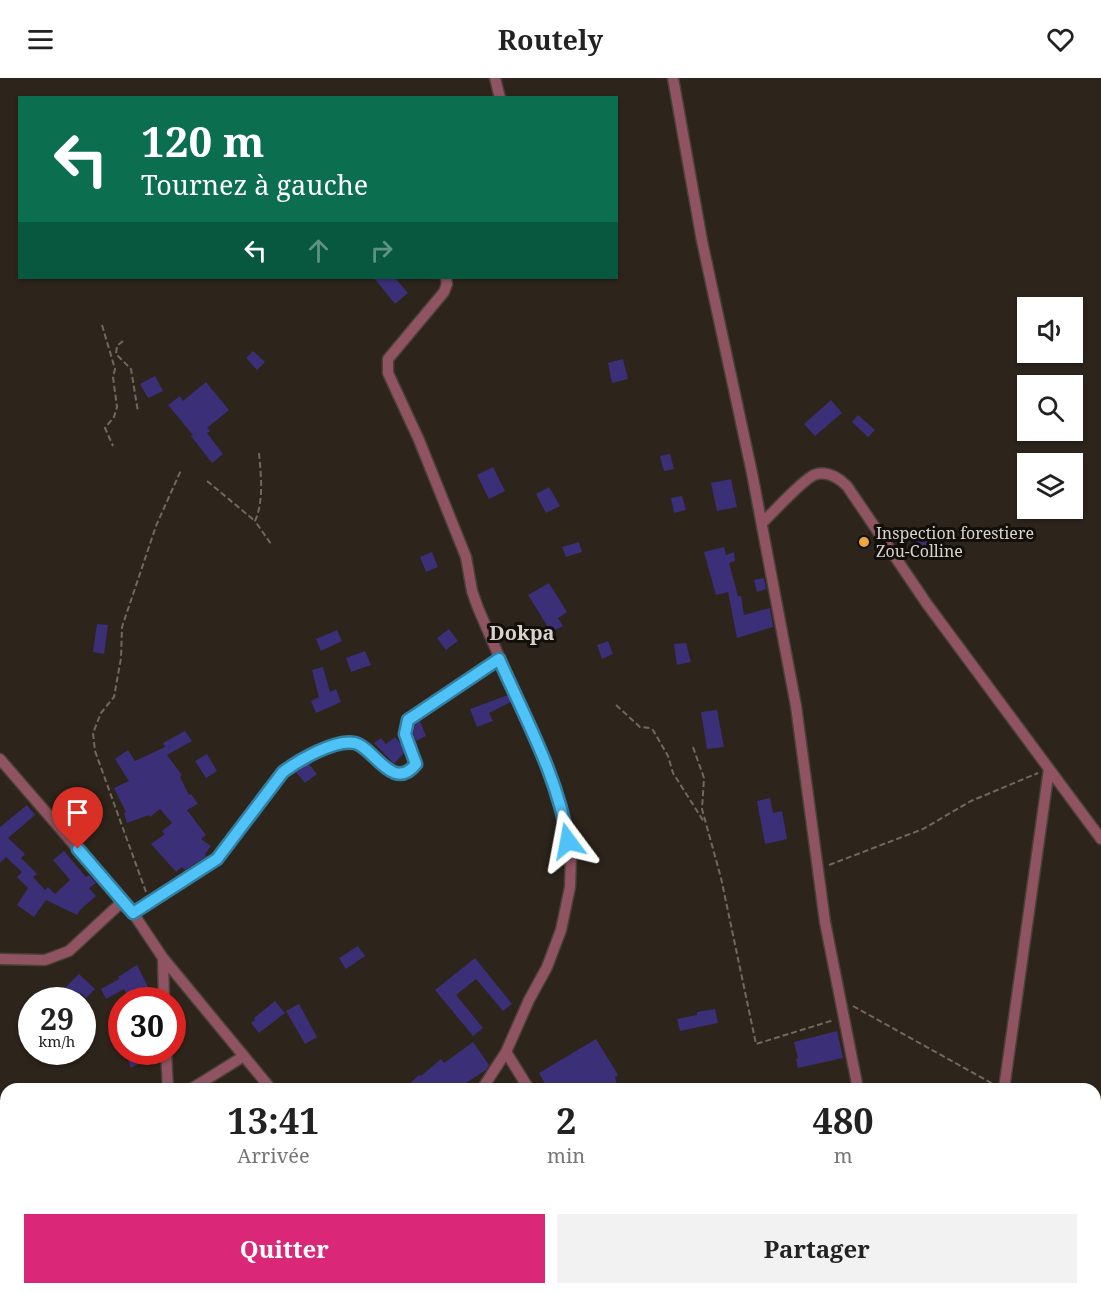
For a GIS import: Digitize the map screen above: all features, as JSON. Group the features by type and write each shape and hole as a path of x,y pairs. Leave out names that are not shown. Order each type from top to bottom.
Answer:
{"street":[{"path":"495,78 500,96"},
{"path":"674,78 702,241 762,523 796,706 825,922 857,1083"},
{"path":"446,279 444,292 388,359 388,372 419,440 466,557 472,591 499,659 548,769 566,828 571,854 570,887 561,930 547,967 529,1000 506,1052 486,1083"},
{"path":"762,523 815,475 828,474 839,478 847,486 927,604 1101,839"},
{"path":"133,913 217,859 283,772 297,761 340,743 354,743 392,772 402,773 411,769 416,764 405,734 408,720 499,659"},
{"path":"0,759 133,913 163,958 266,1083"},
{"path":"1004,1083 1049,769"},
{"path":"0,959 45,960 69,951 123,901"},
{"path":"163,958 164,987"},
{"path":"506,1052 525,1083"},
{"path":"201,1083 244,1056"},
{"path":"167,1065 168,1083"}],"path":[{"path":"102,325 115,369 113,377 117,407 114,417 105,428 113,446"},
{"path":"123,341 117,346 116,354 131,369 138,412"},
{"path":"255,521 261,509 259,500 262,478 259,453"},
{"path":"150,903 95,751 93,733 101,713 114,697 121,658 122,627 156,526 181,471"},
{"path":"207,481 255,521 271,544"},
{"path":"616,705 640,727 654,730 665,750 673,773 705,824"},
{"path":"693,747 704,778 702,808 705,824 721,878 756,1044 843,1017"},
{"path":"818,869 923,829 971,801 1049,769"},
{"path":"840,999 992,1083"}],"building":[{"path":"375,279 396,279 408,293 395,304"},
{"path":"253,351 265,362 257,370 246,358"},
{"path":"623,359 628,379 612,383 608,363"},
{"path":"155,376 163,391 148,398 140,384"},
{"path":"206,382 229,410 207,428 210,431 207,433 223,454 212,463 168,405 180,396 183,401"},
{"path":"831,400 842,413 815,436 804,424"},
{"path":"858,415 875,430 868,437 852,422"},
{"path":"670,454 674,469 664,471 660,456"},
{"path":"493,467 505,491 489,499 477,475"},
{"path":"731,479 737,507 717,511 711,483"},
{"path":"549,487 560,506 546,513 536,494"},
{"path":"682,496 686,510 674,513 671,498"},
{"path":"932,526 944,537 925,558 913,547"},
{"path":"579,542 582,552 566,557 562,547"},
{"path":"724,547 726,555 734,552 735,561 729,563 738,596 741,596 744,615 770,608 773,627 737,638 728,592 716,595 704,552"},
{"path":"432,552 438,567 426,572 420,557"},
{"path":"764,578 766,589 757,592 754,580"},
{"path":"549,583 567,612 558,618 563,626 551,632 528,595"},
{"path":"97,624 108,625 104,654 93,652"},
{"path":"449,629 458,641 446,650 437,638"},
{"path":"337,630 342,641 321,651 316,639"},
{"path":"608,641 613,654 602,659 597,645"},
{"path":"686,643 691,662 677,665 674,644"},
{"path":"365,651 371,665 351,672 346,658"},
{"path":"323,667 330,692 336,689 341,702 316,713 311,701 319,697 312,670"},
{"path":"508,695 511,702 489,713 493,721 477,727 470,709"},
{"path":"717,710 724,747 707,749 701,712"},
{"path":"420,721 426,736 416,741 413,733 415,725"},
{"path":"185,731 192,741 167,755 182,775 180,777 189,795 191,794 198,804 187,810 206,835 201,839 211,846 205,854 206,857 185,870 182,867 176,872 151,844 165,834 162,831 172,823 160,809 150,817 149,815 127,823 124,813 126,812 114,788 129,781 115,759 128,750 135,761 165,747 163,743"},
{"path":"395,737 404,753 394,764 374,743 381,738 386,744"},
{"path":"207,754 217,771 206,778 195,761"},
{"path":"309,764 317,774 305,783 296,772"},
{"path":"770,798 773,813 782,811 787,839 765,844 757,801"},
{"path":"27,805 35,815 8,838 25,854 21,858 37,874 33,877 45,890 48,887 55,894 70,880 53,860 64,851 86,877 89,875 96,883 89,888 96,896 77,915 46,900 34,917 17,905 28,888 17,877 22,872 6,857 0,863 0,827"},
{"path":"358,946 365,956 346,969 339,958"},
{"path":"475,958 512,1004 503,1011 476,979 456,995 483,1028 473,1036 435,990"},
{"path":"137,965 148,987 108,987 106,999 101,989 119,979 118,977"},
{"path":"79,974 93,987 66,987"},
{"path":"275,1001 285,1013 259,1033 251,1023"},
{"path":"299,1004 317,1037 305,1044 286,1011"},
{"path":"715,1009 718,1023 680,1031 677,1019"},
{"path":"837,1031 843,1058 798,1068 794,1042"},
{"path":"596,1039 618,1075 615,1077 616,1083 545,1083 539,1073"},
{"path":"473,1042 489,1065 486,1070 466,1083 410,1083 441,1059 444,1063"}],"place":[{"name":"Inspection forestiere Zou-Colline","path":"864,542"}],"district":[{"name":"Dokpa","path":"522,633"}],"route":[{"path":"78,849 133,913 217,859 283,772 297,761 340,743 354,743 392,772 402,773 411,769 416,764 405,734 408,720 499,659 548,769 568,841"}]}
